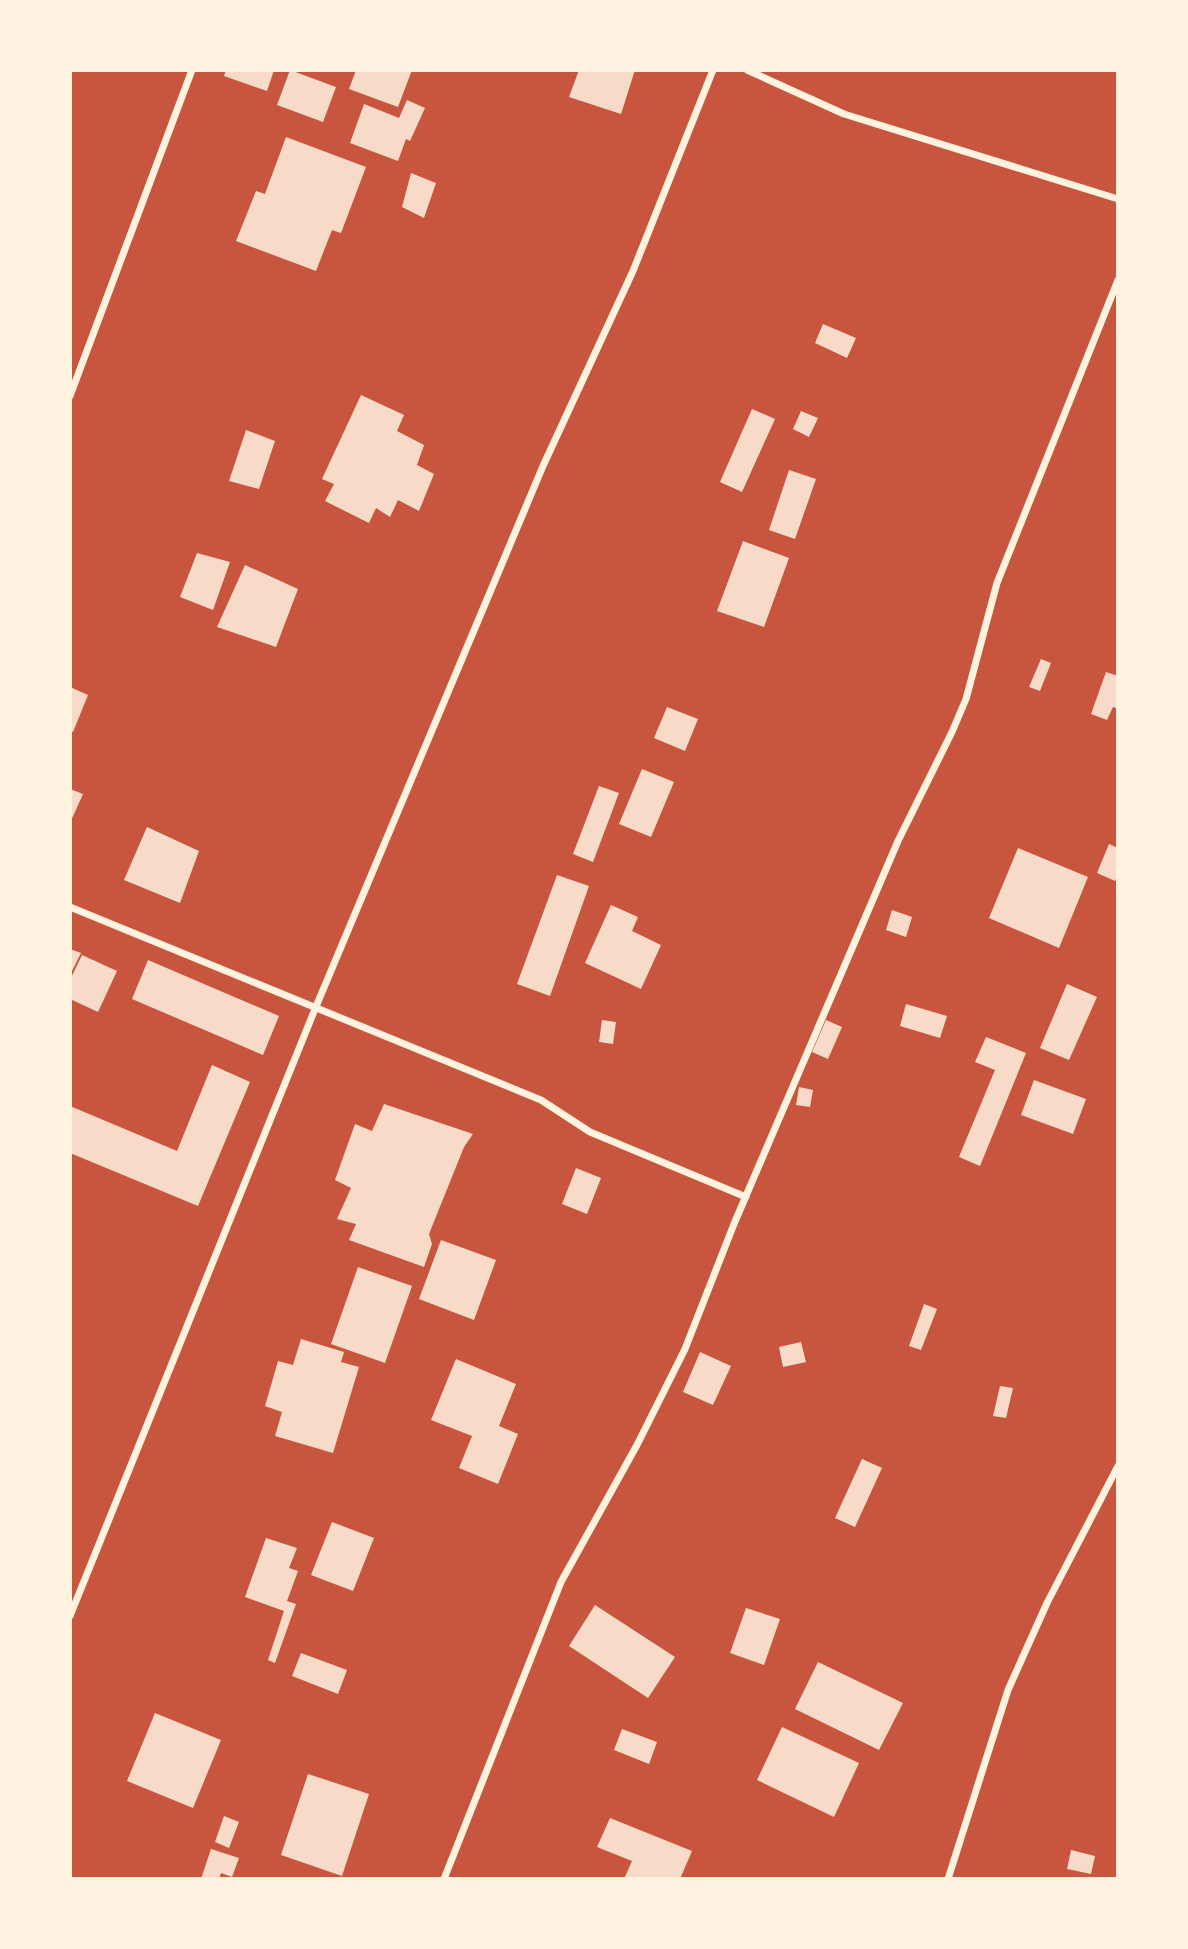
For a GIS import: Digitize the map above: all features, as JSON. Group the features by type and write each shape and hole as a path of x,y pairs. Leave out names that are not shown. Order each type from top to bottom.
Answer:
{"street":[{"path":"70,397 192,70"},
{"path":"70,1616 316,1009 543,466 633,271 713,70"},
{"path":"747,70 844,114 1118,199"},
{"path":"444,1879 561,1582 685,1349 746,1197 898,841 957,721 997,583 1118,281"},
{"path":"70,907 541,1100 590,1132 746,1197"},
{"path":"948,1879 974,1806 1009,1690 1047,1603 1118,1466"}],"building":[{"path":"226,70 274,70 267,91 224,76"},
{"path":"290,70 336,87 323,122 277,105"},
{"path":"356,70 412,70 398,107 349,89"},
{"path":"579,70 635,70 621,114 569,97"},
{"path":"407,100 425,108 410,141 406,139 398,161 350,143 364,104 399,118"},
{"path":"286,137 366,167 341,233 332,230 316,271 236,241 256,191 265,194"},
{"path":"411,173 436,183 424,218 402,207"},
{"path":"823,324 856,338 847,358 815,343"},
{"path":"361,395 404,415 397,431 424,445 417,465 434,474 419,511 398,500 390,517 376,508 369,523 325,501 334,484 322,479"},
{"path":"752,409 775,419 742,492 720,482"},
{"path":"801,411 818,418 809,437 793,429"},
{"path":"246,430 275,441 259,489 229,481"},
{"path":"789,470 816,479 795,539 769,530"},
{"path":"743,541 789,558 764,627 717,611"},
{"path":"197,553 230,562 213,610 180,597"},
{"path":"245,565 298,589 276,647 217,627"},
{"path":"1041,659 1051,663 1040,691 1029,687"},
{"path":"1106,672 1118,676 1118,709 1113,707 1107,720 1091,714"},
{"path":"70,687 88,695 73,732 70,731"},
{"path":"667,707 698,719 685,751 654,738"},
{"path":"642,769 674,782 651,837 619,824"},
{"path":"599,786 619,793 593,862 573,854"},
{"path":"70,789 83,794 70,823"},
{"path":"147,827 199,851 180,903 124,880"},
{"path":"1109,844 1118,848 1118,874 1115,881 1097,873"},
{"path":"1018,848 1088,877 1059,948 989,918"},
{"path":"557,875 589,886 550,996 517,984"},
{"path":"611,905 638,917 632,931 661,945 641,989 585,963"},
{"path":"892,910 912,917 906,937 886,930"},
{"path":"70,949 81,953 70,975"},
{"path":"82,955 117,971 98,1012 70,999 70,980"},
{"path":"148,960 279,1016 263,1055 132,999"},
{"path":"1067,984 1097,997 1069,1060 1040,1048"},
{"path":"906,1004 947,1016 940,1038 900,1026"},
{"path":"602,1020 616,1022 613,1044 599,1042"},
{"path":"826,1020 842,1027 828,1059 812,1052"},
{"path":"986,1037 1026,1053 980,1166 959,1157 995,1070 975,1062"},
{"path":"212,1065 250,1082 198,1206 70,1153 70,1106 177,1151"},
{"path":"1034,1080 1086,1099 1073,1134 1021,1115"},
{"path":"799,1087 813,1090 810,1107 796,1105"},
{"path":"384,1104 473,1134 464,1147 429,1234 432,1244 424,1267 349,1240 356,1224 337,1219 351,1188 335,1180 355,1124 372,1131"},
{"path":"576,1168 601,1178 587,1214 562,1204"},
{"path":"441,1240 496,1260 474,1320 419,1299"},
{"path":"358,1267 412,1286 385,1363 331,1344"},
{"path":"924,1304 937,1309 921,1350 909,1346"},
{"path":"301,1339 344,1352 341,1362 359,1367 333,1453 275,1436 282,1412 265,1406 278,1361 293,1365"},
{"path":"801,1342 806,1362 783,1367 779,1347"},
{"path":"700,1352 731,1366 713,1405 683,1392"},
{"path":"456,1359 516,1384 499,1426 518,1434 498,1484 459,1468 472,1436 431,1420"},
{"path":"1000,1386 1013,1388 1006,1418 993,1416"},
{"path":"862,1459 882,1468 855,1527 835,1518"},
{"path":"332,1522 374,1538 353,1591 311,1575"},
{"path":"266,1538 297,1548 289,1568 298,1571 287,1601 296,1604 275,1663 268,1660 284,1611 245,1597"},
{"path":"595,1605 675,1657 648,1698 569,1646"},
{"path":"746,1608 780,1619 764,1665 730,1653"},
{"path":"301,1653 347,1670 338,1694 292,1676"},
{"path":"818,1662 903,1703 879,1750 795,1709"},
{"path":"155,1713 221,1740 193,1808 127,1781"},
{"path":"782,1727 859,1763 834,1817 757,1780"},
{"path":"622,1729 657,1742 649,1764 614,1750"},
{"path":"308,1774 369,1794 342,1876 281,1855"},
{"path":"224,1816 239,1822 229,1848 215,1842"},
{"path":"610,1818 692,1851 680,1879 624,1879 632,1861 597,1847"},
{"path":"211,1849 239,1858 232,1877 221,1873 219,1879 201,1879"},
{"path":"1071,1850 1095,1856 1091,1874 1067,1869"}]}
